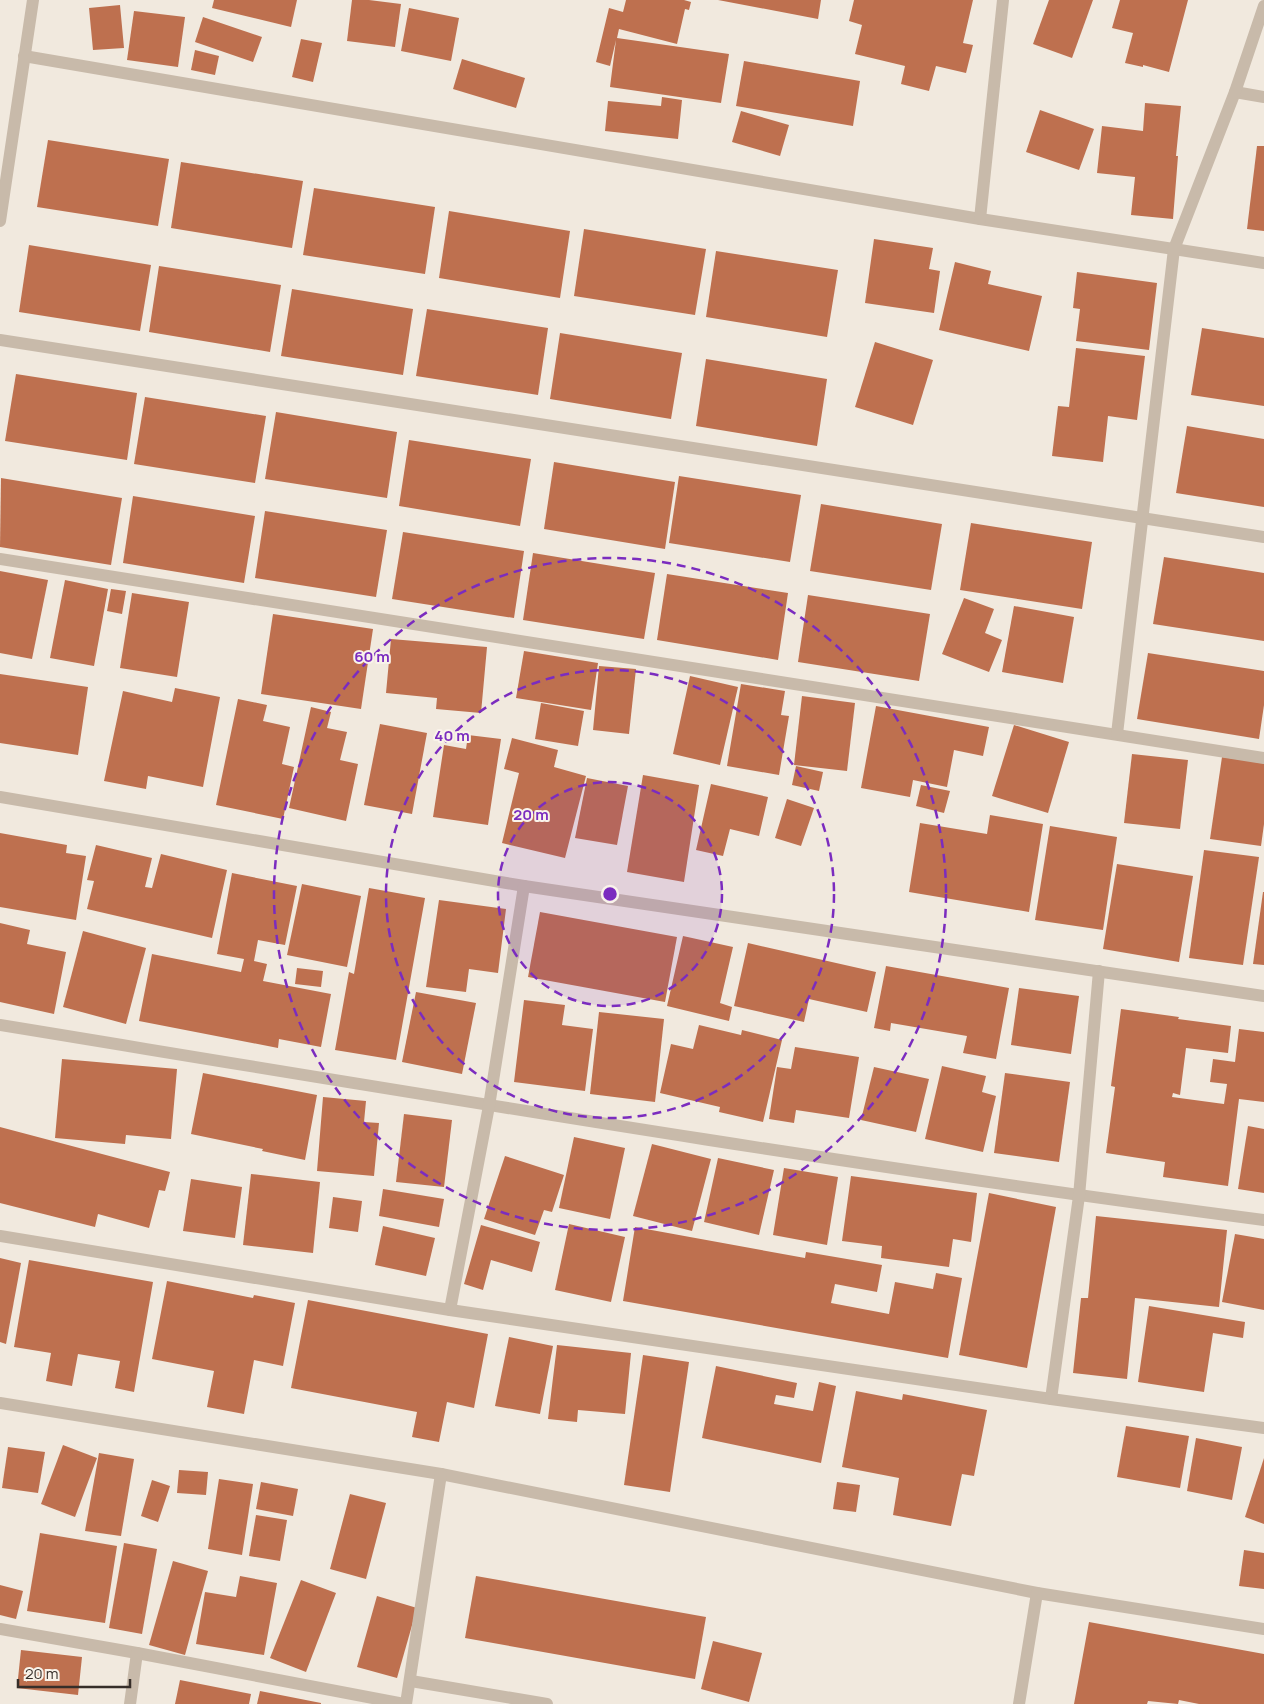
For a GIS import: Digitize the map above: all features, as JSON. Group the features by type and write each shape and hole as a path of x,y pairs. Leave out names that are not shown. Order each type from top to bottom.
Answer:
{"street":[{"path":"0,221 33,0"},
{"path":"980,219 1003,0"},
{"path":"1117,734 1174,249 1235,92 1264,6"},
{"path":"24,56 980,219 1264,263"},
{"path":"1235,92 1264,97"},
{"path":"0,340 1264,537"},
{"path":"0,559 1264,758"},
{"path":"0,798 524,886 1264,996"},
{"path":"450,1310 489,1106 524,886"},
{"path":"1051,1399 1080,1196 1099,971"},
{"path":"0,1025 489,1106 1080,1196 1264,1220"},
{"path":"0,1236 450,1310 1051,1399 1264,1428"},
{"path":"0,1404 441,1474 1037,1594 1264,1629"},
{"path":"0,1629 405,1704 411,1681 441,1474"},
{"path":"1019,1704 1037,1594"},
{"path":"130,1704 137,1653"},
{"path":"411,1681 547,1704"}],"building":[{"path":"214,0 297,0 291,27 212,8"},
{"path":"352,0 401,4 395,47 347,41"},
{"path":"626,0 684,0 691,2 689,10 685,9 677,44 619,29 617,38 729,54 721,103 610,87 616,40 610,66 596,62 609,8 623,12"},
{"path":"718,0 821,0 818,19"},
{"path":"854,0 973,0 963,43 973,45 966,73 936,66 929,91 901,84 905,66 855,54 862,25 849,21"},
{"path":"1049,0 1093,0 1072,58 1033,44"},
{"path":"1120,0 1188,0 1169,72 1143,65 1143,67 1125,63 1133,33 1112,28"},
{"path":"120,5 124,48 93,50 89,8"},
{"path":"409,8 459,18 451,61 401,51"},
{"path":"134,11 185,17 178,67 127,60"},
{"path":"203,17 262,37 253,62 195,42"},
{"path":"301,39 322,43 313,82 292,77"},
{"path":"195,50 219,56 215,75 191,70"},
{"path":"462,59 525,78 516,108 453,89"},
{"path":"744,61 860,81 853,126 736,106"},
{"path":"662,97 682,100 678,139 605,131 608,101 661,106"},
{"path":"1145,103 1181,106 1173,219 1131,215 1135,177 1097,173 1102,126 1143,131"},
{"path":"1040,110 1094,129 1079,170 1026,152"},
{"path":"741,111 789,125 780,156 732,142"},
{"path":"48,140 169,159 158,226 37,207"},
{"path":"1257,146 1264,146 1264,231 1247,229"},
{"path":"181,162 303,181 292,248 171,228"},
{"path":"314,188 435,207 425,274 303,255"},
{"path":"449,211 570,231 560,298 439,278"},
{"path":"584,229 706,249 695,315 574,296"},
{"path":"874,239 933,248 929,269 940,271 934,313 865,303"},
{"path":"29,245 151,265 140,331 19,312"},
{"path":"716,251 838,270 827,337 706,317"},
{"path":"955,262 991,271 988,284 1042,296 1029,351 939,330"},
{"path":"159,266 281,285 270,352 149,332"},
{"path":"1077,272 1157,283 1149,350 1076,341 1080,309 1073,308"},
{"path":"292,289 413,309 403,375 281,356"},
{"path":"427,309 548,328 538,395 416,376"},
{"path":"1202,328 1264,338 1264,406 1191,395"},
{"path":"560,333 682,353 671,419 550,399"},
{"path":"875,342 933,360 913,425 855,407"},
{"path":"1076,348 1145,356 1137,420 1108,416 1103,462 1052,456 1058,406 1069,407"},
{"path":"706,359 827,379 817,446 696,426"},
{"path":"16,374 137,393 127,460 5,441"},
{"path":"145,397 266,416 255,483 134,464"},
{"path":"276,412 397,432 387,498 265,479"},
{"path":"1187,426 1264,439 1264,507 1176,493"},
{"path":"409,440 531,459 520,526 399,506"},
{"path":"554,462 675,482 665,549 544,529"},
{"path":"679,476 801,495 790,562 669,543"},
{"path":"1,478 122,498 111,565 0,547"},
{"path":"133,496 255,516 244,583 123,563"},
{"path":"821,504 942,524 931,590 810,571"},
{"path":"265,511 387,530 376,597 255,578"},
{"path":"971,523 1092,542 1082,609 960,590"},
{"path":"403,532 524,551 514,618 392,599"},
{"path":"533,553 655,573 644,639 523,620"},
{"path":"1164,557 1264,573 1264,641 1153,624"},
{"path":"0,571 48,580 32,659 0,653"},
{"path":"667,574 788,593 778,660 657,640"},
{"path":"65,580 108,589 94,666 50,658"},
{"path":"111,589 126,591 122,614 107,611"},
{"path":"132,593 189,602 177,677 120,668"},
{"path":"808,595 930,614 919,681 798,662"},
{"path":"964,598 994,609 985,633 1002,640 989,672 942,654"},
{"path":"1014,606 1074,617 1063,683 1002,672"},
{"path":"273,614 373,629 361,709 261,694"},
{"path":"391,639 487,647 481,713 436,709 437,698 386,693"},
{"path":"524,651 598,663 591,710 516,698"},
{"path":"1148,653 1264,671 1264,705 1259,739 1137,719"},
{"path":"599,666 636,669 629,734 593,730"},
{"path":"0,674 88,687 78,755 0,743"},
{"path":"690,676 738,687 720,765 673,754"},
{"path":"741,684 785,691 781,715 789,716 779,775 727,766"},
{"path":"175,688 220,697 203,787 148,776 146,789 104,781 123,691 172,702"},
{"path":"802,696 855,703 847,771 794,765"},
{"path":"238,699 267,705 263,721 290,727 282,764 294,767 283,819 216,805"},
{"path":"541,703 584,711 578,746 535,739"},
{"path":"876,706 989,727 983,756 954,750 947,787 913,780 910,797 861,788"},
{"path":"311,707 331,712 327,728 347,732 340,760 358,764 346,821 289,808"},
{"path":"380,724 427,733 412,814 364,805"},
{"path":"1014,725 1069,742 1048,813 992,796"},
{"path":"468,735 501,739 488,825 433,817 444,745 466,749"},
{"path":"512,738 558,750 554,767 586,776 565,858 502,843 519,773 504,769"},
{"path":"1132,754 1188,760 1180,829 1124,823"},
{"path":"1222,757 1264,763 1264,824 1261,846 1210,839"},
{"path":"796,766 823,772 819,791 792,785"},
{"path":"643,775 699,785 684,882 627,872"},
{"path":"587,778 628,786 617,845 575,838"},
{"path":"711,784 768,797 759,836 730,829 723,856 696,850"},
{"path":"921,785 950,791 944,813 916,806"},
{"path":"787,799 814,808 801,846 775,838"},
{"path":"990,815 1043,824 1029,912 909,892 920,823 987,834"},
{"path":"1050,826 1117,837 1103,930 1035,920"},
{"path":"0,833 67,845 66,853 86,856 76,920 0,907"},
{"path":"96,845 152,858 145,887 152,888 161,854 227,870 212,938 87,909 94,881 87,880"},
{"path":"1204,850 1259,857 1243,965 1189,958"},
{"path":"1117,864 1193,876 1179,962 1103,949"},
{"path":"232,873 297,886 285,945 258,940 254,961 267,964 263,981 331,994 321,1047 279,1039 278,1048 139,1021 152,954 241,972 244,959 217,954"},
{"path":"302,884 361,896 347,967 287,955"},
{"path":"369,888 425,898 396,1060 335,1050 349,972 354,974"},
{"path":"1264,892 1264,965 1253,964"},
{"path":"439,900 506,909 498,973 469,969 466,992 426,987"},
{"path":"540,912 677,937 665,1002 528,977"},
{"path":"0,923 30,930 27,944 66,952 54,1014 0,1002"},
{"path":"83,931 146,948 126,1024 63,1007"},
{"path":"683,936 733,947 720,1003 732,1007 729,1021 667,1006"},
{"path":"748,943 876,972 867,1012 809,999 804,1022 734,1006"},
{"path":"886,966 1009,988 996,1059 963,1053 967,1036 891,1023 890,1031 874,1028"},
{"path":"297,968 323,971 321,987 295,984"},
{"path":"1019,988 1079,996 1071,1054 1011,1045"},
{"path":"416,992 476,1003 462,1074 402,1062"},
{"path":"524,1000 565,1005 562,1025 593,1029 585,1091 514,1082"},
{"path":"1121,1009 1231,1026 1228,1053 1186,1048 1180,1095 1173,1093 1172,1097 1224,1104 1227,1084 1210,1082 1213,1059 1235,1062 1239,1029 1264,1032 1264,1102 1239,1099 1228,1186 1163,1177 1165,1162 1106,1153 1115,1087 1111,1086"},
{"path":"599,1012 664,1019 655,1102 590,1094"},
{"path":"699,1025 741,1035 742,1030 782,1040 763,1122 719,1112 720,1107 660,1093 671,1044 693,1049"},
{"path":"795,1047 859,1057 849,1118 796,1110 794,1123 769,1119 777,1067 791,1069"},
{"path":"62,1059 177,1069 171,1139 126,1135 125,1144 55,1138"},
{"path":"942,1066 986,1076 982,1092 996,1096 983,1152 925,1139"},
{"path":"874,1067 929,1079 916,1132 861,1120"},
{"path":"203,1073 317,1095 305,1160 191,1134"},
{"path":"1005,1073 1070,1082 1059,1162 994,1153"},
{"path":"323,1097 366,1101 364,1122 379,1123 374,1176 317,1171"},
{"path":"404,1114 452,1120 444,1187 396,1182"},
{"path":"1248,1126 1264,1129 1264,1193 1238,1189"},
{"path":"0,1127 170,1172 165,1191 159,1190 149,1228 98,1214 95,1227 0,1203"},
{"path":"574,1137 625,1148 610,1219 559,1208"},
{"path":"652,1144 711,1159 692,1231 633,1216"},
{"path":"505,1156 564,1175 552,1212 544,1210 535,1235 484,1219"},
{"path":"718,1158 774,1170 759,1235 704,1222"},
{"path":"784,1168 838,1177 827,1245 773,1235"},
{"path":"251,1174 320,1182 313,1253 243,1245"},
{"path":"851,1176 977,1193 971,1242 953,1239 949,1267 881,1258 882,1246 842,1241"},
{"path":"191,1179 242,1187 235,1238 183,1231"},
{"path":"383,1189 444,1199 439,1227 379,1216"},
{"path":"989,1193 1056,1207 1027,1368 959,1355"},
{"path":"333,1197 362,1201 358,1232 329,1228"},
{"path":"1096,1216 1227,1230 1219,1307 1135,1298 1127,1379 1073,1373 1081,1298 1088,1298"},
{"path":"569,1224 625,1237 611,1302 555,1290"},
{"path":"481,1225 540,1242 532,1272 491,1260 483,1290 464,1284"},
{"path":"383,1226 435,1238 426,1276 375,1265"},
{"path":"635,1227 805,1258 806,1252 882,1265 877,1292 835,1284 831,1303 889,1314 895,1282 933,1289 936,1273 962,1278 948,1358 623,1301"},
{"path":"1235,1234 1264,1239 1264,1310 1222,1302"},
{"path":"0,1258 21,1263 6,1344 0,1342"},
{"path":"29,1260 153,1282 134,1392 115,1388 120,1361 78,1354 72,1386 46,1381 51,1353 14,1347"},
{"path":"167,1281 253,1298 254,1295 295,1303 283,1366 254,1360 244,1414 207,1407 214,1371 152,1359"},
{"path":"308,1300 488,1334 474,1408 447,1402 439,1442 412,1437 417,1412 291,1388"},
{"path":"1149,1306 1245,1322 1243,1338 1213,1333 1204,1392 1138,1382"},
{"path":"509,1337 553,1346 540,1414 495,1406"},
{"path":"557,1345 631,1353 625,1414 578,1410 577,1422 548,1419"},
{"path":"643,1355 689,1362 670,1492 624,1485"},
{"path":"716,1366 797,1383 794,1398 776,1395 774,1404 813,1411 819,1382 836,1386 821,1463 702,1438"},
{"path":"856,1391 902,1400 903,1394 987,1410 974,1476 962,1474 951,1526 893,1515 899,1478 842,1467"},
{"path":"1126,1426 1189,1436 1180,1488 1117,1477"},
{"path":"1196,1438 1242,1447 1232,1500 1187,1491"},
{"path":"63,1445 97,1458 75,1517 41,1504"},
{"path":"8,1447 45,1452 38,1493 2,1488"},
{"path":"99,1453 134,1459 121,1536 85,1531"},
{"path":"1264,1458 1264,1524 1245,1517"},
{"path":"179,1470 208,1472 206,1495 177,1493"},
{"path":"219,1479 253,1484 242,1555 208,1549"},
{"path":"152,1480 170,1486 158,1522 141,1516"},
{"path":"261,1482 298,1489 293,1516 256,1509"},
{"path":"837,1482 860,1485 856,1512 833,1509"},
{"path":"350,1494 386,1503 366,1579 330,1569"},
{"path":"256,1515 287,1520 280,1561 249,1556"},
{"path":"40,1533 117,1546 105,1623 27,1611"},
{"path":"124,1543 157,1549 142,1634 109,1628"},
{"path":"1244,1550 1264,1553 1264,1589 1239,1586"},
{"path":"173,1561 208,1571 185,1655 149,1645"},
{"path":"240,1576 277,1583 264,1655 196,1644 205,1592 236,1597"},
{"path":"476,1576 706,1617 695,1679 465,1638"},
{"path":"301,1580 336,1593 306,1672 270,1658"},
{"path":"0,1585 23,1591 16,1619 0,1615"},
{"path":"377,1596 417,1608 397,1678 357,1667"},
{"path":"1089,1622 1264,1654 1264,1704 1199,1704 1179,1700 1178,1704 1148,1701 1147,1704 1074,1704"},
{"path":"713,1641 762,1653 749,1702 701,1689"},
{"path":"21,1650 82,1657 78,1695 17,1688"},
{"path":"180,1680 251,1694 249,1704 175,1704"},
{"path":"260,1691 321,1703 321,1704 257,1704"}]}
